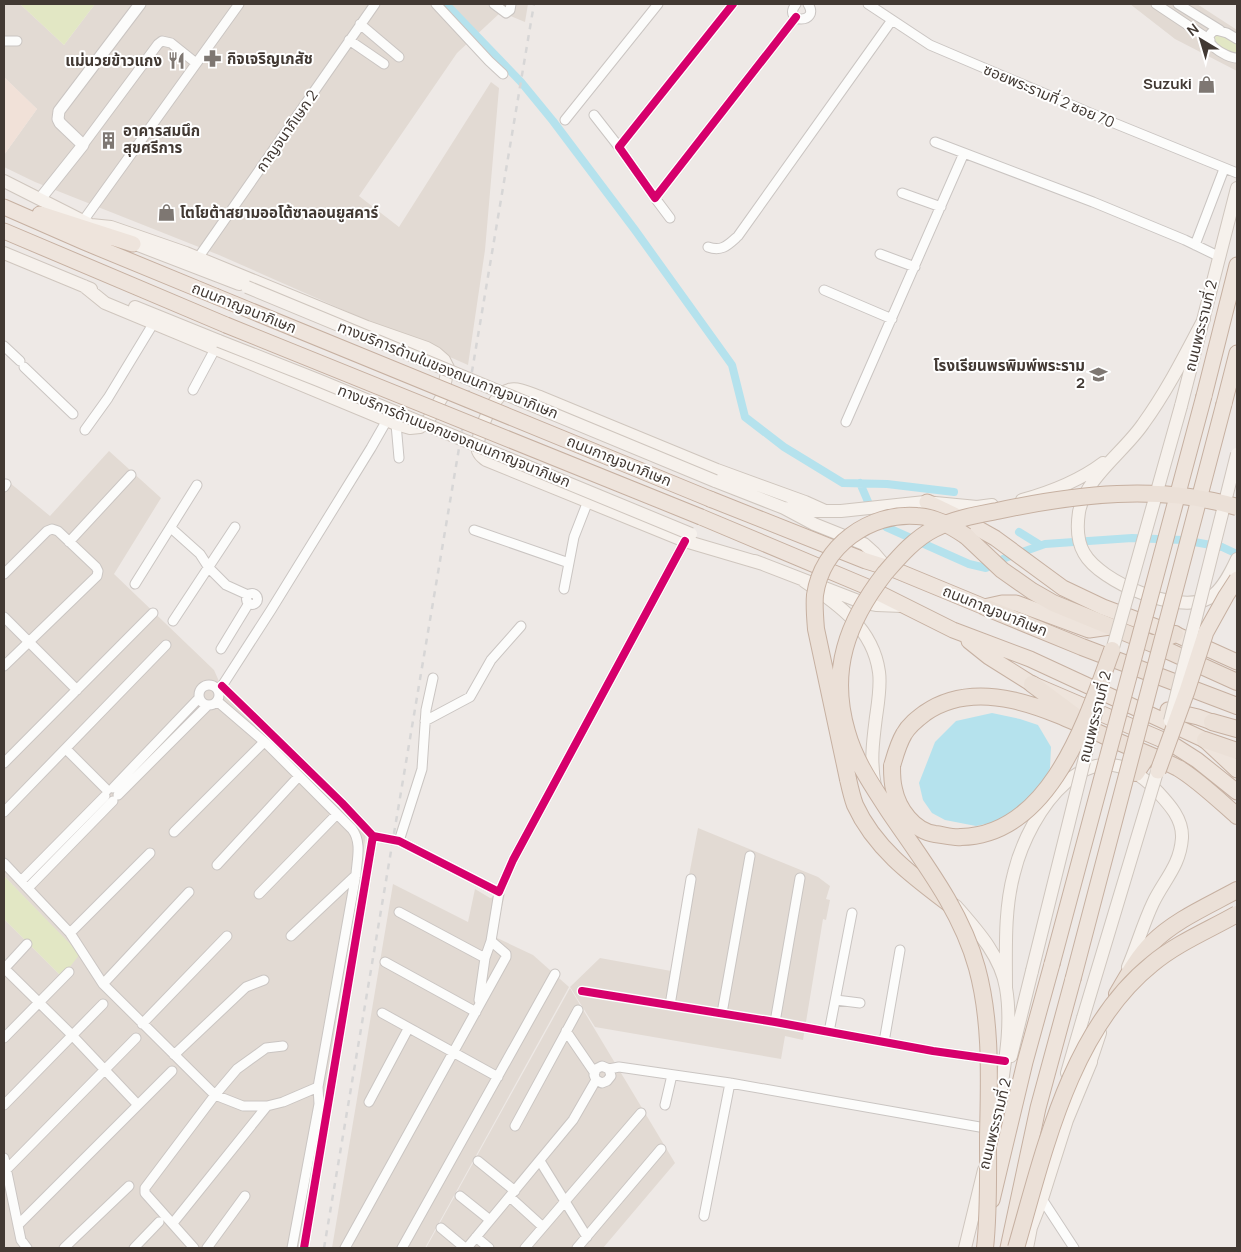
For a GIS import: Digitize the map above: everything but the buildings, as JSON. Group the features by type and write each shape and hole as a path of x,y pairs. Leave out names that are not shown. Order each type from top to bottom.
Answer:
{"highway":[{"path":"4,201 134,244"},
{"name":"ถนนกาญจนาภิเษก","path":"4,207 84,242 801,536 886,567 1082,647 1237,706"},
{"name":"ถนนกาญจนาภิเษก","path":"4,231 226,325 701,517 865,586 954,630 1030,659 1206,740 1237,750"},
{"path":"4,238 32,244"},
{"name":"ถนนพระรามที่ 2","path":"984,1248 1013,1110 1204,396 1237,265"},
{"path":"1008,1248 1038,1108 1237,353"},
{"path":"984,1248 987,1219 988,1052 981,983 968,940 955,913 866,776 853,749 846,730 840,695 840,668 846,640 860,610 894,563 922,536 950,522 1038,502 1108,494 1146,493 1174,495 1237,507"},
{"path":"927,502 954,515 1008,547 1063,588 1175,634 1237,662"},
{"path":"963,914 904,870 876,838 854,804 816,629 814,609 815,592 826,565 834,550 844,540 880,520 898,516 918,516 936,519 966,536 1002,570 1053,603 1153,644 1237,682"},
{"path":"1158,771 1206,632 1237,579"},
{"path":"986,608 1002,603 1016,603 1089,630 1110,627"},
{"path":"954,630 989,657 1032,684 1094,731"},
{"path":"1153,644 1175,634"},
{"path":"1112,650 1083,726 1073,748 1042,794 1009,824 991,832 960,838 930,833 918,827 908,817 898,803 893,788 892,766 904,734 915,720 934,707 963,697 984,696 1018,701 1064,717 1094,731 1179,769 1237,816"},
{"path":"1032,684 1172,744 1212,771 1237,792"},
{"name":"ถนนกาญจนาภิเษก","path":"1119,700 1198,717 1237,729"},
{"path":"1206,740 1237,770"},
{"path":"1136,773 1148,755"},
{"path":"1111,1005 1140,958 1152,943 1184,919 1237,890"},
{"path":"1016,1248 1042,1160 1066,1091 1076,1065 1099,1022 1122,991 1152,964 1182,944 1237,914"}],"main road":[{"name":"ทางบริการด้านในของถนนกาญจนาภิเษก","path":"4,181 87,223 134,244 247,287 784,508 814,524 864,544 886,567"},
{"name":"ถนนพระรามที่ 2","path":"965,1248 1112,650 1181,406 1237,188"},
{"path":"84,286 105,303 153,324 217,345 392,422 410,428 420,427 429,419 442,397 448,368 444,360 427,348 367,327 134,234 111,227 87,223"},
{"name":"ทางบริการด้านนอกของถนนกาญจนาภิเษก","path":"4,252 217,345 318,380 688,538 763,564 861,602 877,605 907,606"},
{"path":"1204,319 1182,363 1136,436 1086,491 1079,511 1078,528 1084,552 1098,569 1121,584 1152,597 1172,602 1197,603 1210,598 1220,588 1237,560"},
{"path":"688,538 588,501 486,460 480,455 478,448 483,425 488,412 498,396 508,390 516,389 540,397 717,470 825,511"},
{"path":"784,508 841,511 927,502 977,507 1024,500 1068,485 1088,474 1136,436"},
{"path":"1027,1248 1054,1120 1158,771 1237,454"},
{"path":"804,580 835,602 853,618 869,640 876,656 880,673 880,689 871,750 872,773 877,796 892,830 911,855 963,914 990,950 1006,987"},
{"path":"998,1110 1005,1061 1007,1028 1006,936 1009,894 1020,852 1038,817 1060,788 1083,769 1098,764 1136,773 1148,782 1172,808 1180,822 1182,837 1180,853 1174,870 1153,902 1111,1005 1088,1068"},
{"path":"1030,1230 1067,1120 1111,1011 1141,966 1152,955 1166,945 1237,906"}],"street":[{"path":"83,145 60,123 58,119 59,111 140,4"},
{"path":"87,223 196,63 239,4"},
{"name":"กาญจนาภิเษก 2","path":"198,258 375,4"},
{"path":"436,4 488,61 504,74"},
{"path":"494,4 506,13 510,10 511,4"},
{"path":"565,120 658,4"},
{"path":"619,147 733,4"},
{"path":"794,4 793,13 796,18"},
{"path":"796,18 804,19 808,16 810,11 809,4"},
{"name":"ซอยพระรามที่ 2 ซอย 70","path":"868,4 930,45 945,52 1237,173"},
{"path":"1156,4 1210,40 1219,52 1237,59"},
{"path":"1178,4 1209,25 1237,39"},
{"path":"656,198 796,18"},
{"path":"708,247 714,249 725,248 744,229 892,20"},
{"path":"360,24 399,56"},
{"path":"1210,40 1209,37 1212,32 1220,30"},
{"path":"349,40 384,64"},
{"path":"4,41 17,41"},
{"path":"40,199 83,145 158,44 162,41 171,43 196,63"},
{"path":"594,116 619,147 670,218"},
{"path":"935,142 1093,202 1218,256"},
{"path":"846,422 964,153"},
{"path":"1194,245 1224,169"},
{"path":"902,193 941,207"},
{"path":"880,254 916,266"},
{"path":"824,290 892,319"},
{"path":"85,430 108,398 153,324"},
{"path":"193,390 217,345"},
{"path":"4,346 73,414"},
{"path":"392,422 399,458"},
{"path":"21,881 111,794 213,703 219,692 219,687 271,610 371,448 392,422"},
{"path":"70,542 131,475"},
{"path":"135,584 197,484"},
{"path":"564,589 574,537 588,501"},
{"path":"174,621 235,527"},
{"path":"171,528 200,554 209,568 231,589 271,610"},
{"path":"4,574 47,531 52,529 70,542 98,571 97,576 4,666"},
{"path":"474,530 569,563"},
{"path":"477,1010 485,958 491,941 499,892 513,860 688,538"},
{"path":"221,650 251,600"},
{"path":"4,763 153,613"},
{"path":"4,617 77,690"},
{"path":"425,721 470,697 492,660 521,626"},
{"path":"4,812 166,645"},
{"path":"399,841 422,769 427,701 432,678"},
{"path":"28,888 199,698 200,689 204,686 213,686 219,687 342,803 373,836 399,841 499,892"},
{"path":"199,698 201,702 213,703 264,742 357,836 356,874 318,1087 319,1104 292,1248"},
{"path":"174,832 264,742"},
{"path":"66,749 111,794"},
{"path":"217,865 299,776"},
{"path":"260,894 337,814"},
{"path":"304,1248 373,836"},
{"path":"70,933 150,853"},
{"path":"722,1013 750,856"},
{"path":"4,863 70,933 103,984 215,1095 243,1106 267,1106 283,1102 318,1087"},
{"path":"291,936 356,874"},
{"path":"775,1022 800,878"},
{"path":"670,1005 691,879"},
{"path":"103,984 189,892"},
{"path":"400,912 485,958"},
{"path":"830,1032 852,913"},
{"path":"142,1024 227,936"},
{"path":"345,1248 506,956 491,941"},
{"path":"27,944 4,969 72,1035 138,1105"},
{"path":"884,1042 900,950"},
{"path":"385,962 477,1010"},
{"path":"4,1038 69,972"},
{"path":"402,1248 555,974"},
{"path":"174,1055 246,987 264,980"},
{"path":"582,991 1005,1061"},
{"path":"836,1000 860,1003"},
{"path":"4,1105 103,1004"},
{"path":"515,1126 578,1010"},
{"path":"382,1013 498,1077"},
{"path":"369,1102 408,1029"},
{"path":"566,1031 595,1076 602,1083 607,1081 610,1076 609,1069"},
{"path":"5,1171 136,1038"},
{"path":"194,1248 144,1191 215,1095 238,1070 266,1048 283,1046"},
{"path":"441,1228 466,1248 578,1113 599,1067 609,1069 619,1067 730,1083 942,1119 993,1130"},
{"path":"18,1225 172,1071"},
{"path":"665,1105 672,1075"},
{"path":"704,1216 730,1083"},
{"path":"173,1223 267,1106"},
{"path":"525,1248 641,1113"},
{"path":"577,1248 661,1149"},
{"path":"4,1158 5,1171 21,1240 27,1248"},
{"path":"478,1161 543,1227"},
{"path":"540,1161 586,1237"},
{"path":"64,1248 129,1186"},
{"path":"207,1248 245,1196"},
{"path":"460,1196 490,1220"},
{"path":"1042,1199 1074,1248"},
{"path":"134,1248 160,1222"},
{"path":"476,1237 488,1248"}],"shaded area":[{"path":"4,4 20,4 64,45 95,4 528,4 525,22 501,12 457,53 359,196 399,227 491,82 499,88 485,250 468,365 219,255 35,182 4,167 4,155 37,109 4,77"},
{"path":"1130,4 1197,4 1237,30 1237,71 1175,39"},
{"path":"4,77 37,109 4,155"},
{"path":"109,451 161,498 114,574 214,670 225,695 366,834 300,1248 4,1248 4,919 60,975 79,954 4,876 4,478 50,516"},
{"path":"698,828 818,877 830,886 826,899 830,900 826,920 823,919 803,1040 785,1036 781,1059 595,1027 570,987 600,958 671,971"},
{"path":"393,884 468,922 475,889 490,898 505,894 495,937 533,955 569,987 425,1248 332,1248"},
{"path":"570,988 675,1163 603,1248 426,1248"}],"green space":[{"path":"20,4 95,4 64,45"},
{"path":"1216,33 1233,40 1237,44 1237,55 1225,51 1219,46 1212,36"},
{"path":"4,876 80,954 69,968 60,975 4,919"}],"water":[{"path":"992,713 1038,725 1051,747 1050,768 1039,790 1004,820 976,826 945,820 932,813 923,800 919,783 935,742 956,721"}],"waterway":[{"path":"446,4 521,82 553,121 635,230 732,365 745,417 784,447 843,483 887,484 954,492"},
{"path":"860,483 872,511"},
{"path":"880,522 886,527 969,564 986,568 1005,558 1045,544 1132,538 1183,540 1222,547 1237,554"},
{"path":"1019,532 1040,545"}],"railway":[{"path":"324,1248 534,4"}],"cycle path":[{"path":"733,4 619,147 655,198 796,17"},
{"path":"373,836 399,841 499,892 513,860 685,541"},
{"path":"222,686 342,803 373,836 304,1248"},
{"path":"582,991 775,1022 933,1051 1005,1061"}],"place":[{"name":"กิจเจริญเภสัช","path":"213,59"},
{"name":"แม่นวยข้าวแกง","path":"176,61"},
{"name":"Suzuki","path":"1206,84"},
{"name":"อาคารสมนึก สุขศรีการ","path":"109,140"},
{"name":"โตโยต้าสยามออโต้ซาลอนยูสคาร์","path":"166,213"},
{"name":"โรงเรียนพรพิมพ์พระราม 2","path":"1099,375"}]}
